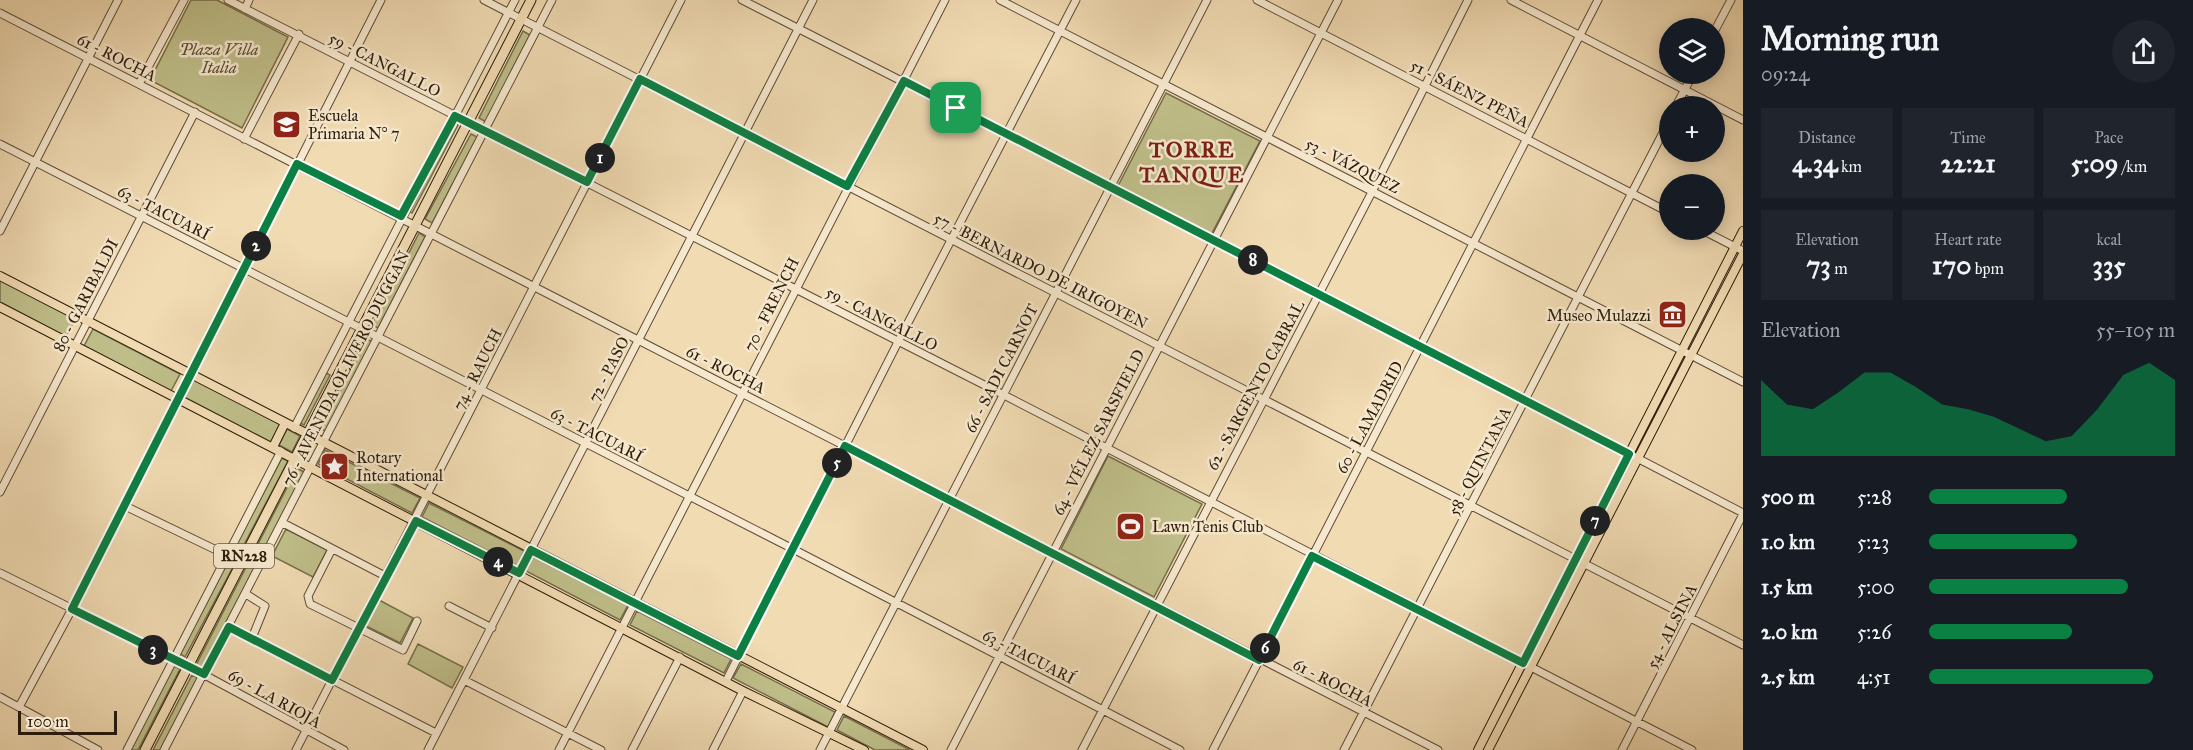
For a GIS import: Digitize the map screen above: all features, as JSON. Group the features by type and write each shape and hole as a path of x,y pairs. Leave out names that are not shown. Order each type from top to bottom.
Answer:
{"highway":[{"name":"76 - AVENIDA OLIVERO DUGGAN","path":"145,750 531,0"}],"main road":[{"path":"1478,750 1585,564 1691,356 1740,251 1743,231"},
{"path":"1488,750 1576,560 1629,454 1740,251"},
{"path":"0,276 923,750"},
{"path":"0,307 277,449 311,469 864,750"},
{"path":"277,449 285,423"}],"street":[{"path":"0,231 118,0"},
{"path":"139,84 184,0"},
{"name":"59 - CANGALLO","path":"228,0 299,34 484,131 1002,394 1312,556 1418,608 1692,750"},
{"path":"245,9 249,0"},
{"path":"19,707 72,609 381,0"},
{"name":"57 - BERNARDO DE IRIGOYEN","path":"484,0 1743,645"},
{"name":"76 - AVENIDA OLIVERO DUGGAN","path":"294,428 401,216 515,0"},
{"name":"76 - AVENIDA OLIVERO DUGGAN","path":"164,750 552,0"},
{"name":"74 - RAUCH","path":"296,750 416,521 534,285 681,0"},
{"path":"741,0 1319,293 1743,514"},
{"name":"72 - PASO","path":"428,750 813,0"},
{"name":"70 - FRENCH","path":"559,750 847,186 945,0"},
{"name":"53 - VÁZQUEZ","path":"1000,0 1373,189 1578,298 1743,382"},
{"path":"726,681 898,342 1076,0"},
{"name":"66 - SADI CARNOT","path":"820,750 1207,0"},
{"name":"51 - SÁENZ PEÑA","path":"1257,0 1659,207"},
{"name":"64 - VÉLEZ SARSFIELD","path":"951,750 1338,0"},
{"name":"62 - SARGENTO CABRAL","path":"1082,750 1209,501 1373,189 1468,0"},
{"path":"1511,0 1743,120"},
{"name":"60 - LAMADRID","path":"1213,750 1365,451 1529,139 1598,0"},
{"path":"1721,18 1731,0"},
{"name":"61 - ROCHA","path":"0,13 244,139 401,216 1259,660 1438,750"},
{"path":"244,139 299,34"},
{"path":"1681,96 1688,84"},
{"name":"80 - GARIBALDI","path":"0,492 195,112"},
{"name":"58 - QUINTANA","path":"1344,750 1659,140"},
{"name":"63 - TACUARÍ","path":"0,144 793,549 1180,750"},
{"path":"1720,240 1740,251"},
{"name":"76 - AVENIDA OLIVERO DUGGAN","path":"127,750 226,556 277,449"},
{"path":"123,505 242,562"},
{"name":"54 - ALSINA","path":"1622,750 1743,514"},
{"path":"283,523 387,577"},
{"path":"332,549 307,601 358,630 403,650 417,621"},
{"name":"69 - LA RIOJA","path":"0,573 204,674 344,750"},
{"path":"246,594 265,606 252,638"},
{"path":"448,606 492,628"},
{"path":"229,627 436,733"},
{"path":"632,750 680,657"},
{"path":"464,680 601,750"},
{"path":"712,750 743,690"},
{"path":"0,697 98,750"}],"green space":[{"name":"Plaza Villa Italia","path":"191,0 217,0 288,37 242,128 150,80"},
{"path":"523,31 530,35 486,122 479,118"},
{"path":"1166,93 1260,141 1211,235 1118,186"},
{"path":"455,123 458,125 412,213 408,211"},
{"path":"471,134 477,137 432,223 425,219"},
{"path":"419,233 425,237 378,328 372,325"},
{"path":"0,280 75,319 66,337 0,302"},
{"path":"93,329 180,374 171,391 84,346"},
{"path":"365,338 373,342 327,432 319,428"},
{"path":"326,373 330,375 304,425 300,423"},
{"path":"193,379 280,424 271,442 184,397"},
{"path":"287,429 300,436 292,452 279,445"},
{"path":"325,450 420,498 412,513 318,464"},
{"name":"Lawn Tenis Club","path":"1108,456 1202,504 1154,597 1061,549"},
{"path":"282,458 288,461 238,556 232,553"},
{"path":"297,468 304,472 203,668 196,665"},
{"path":"429,503 524,551 517,566 422,517"},
{"path":"286,529 327,550 313,577 272,556"},
{"path":"533,557 628,605 620,620 526,571"},
{"path":"228,562 234,565 185,657 180,654"},
{"path":"379,600 413,618 400,643 366,626"},
{"path":"637,611 731,659 724,673 630,625"},
{"path":"418,644 463,667 452,688 408,664"},
{"path":"741,664 835,712 828,727 733,678"},
{"path":"174,666 180,669 138,750 130,750"},
{"path":"192,675 198,678 161,750 153,750"},
{"path":"844,716 910,750 875,750 837,730"}],"place":[{"name":"Escuela Primaria N° 7","path":"287,124"},
{"name":"Museo Mulazzi","path":"1672,315"},
{"name":"Rotary International","path":"335,466"},
{"name":"Lawn Tenis Club","path":"1131,526"}],"district":[{"name":"TORRE TANQUE","path":"1192,162"}],"route":[{"path":"640,79 847,186 904,81 956,108 1629,454 1523,663 1312,556 1259,660 845,446 738,656 531,550 519,573 416,521 332,680 229,627 204,674 72,609 297,164 401,216 455,116 587,182 640,79"}]}
